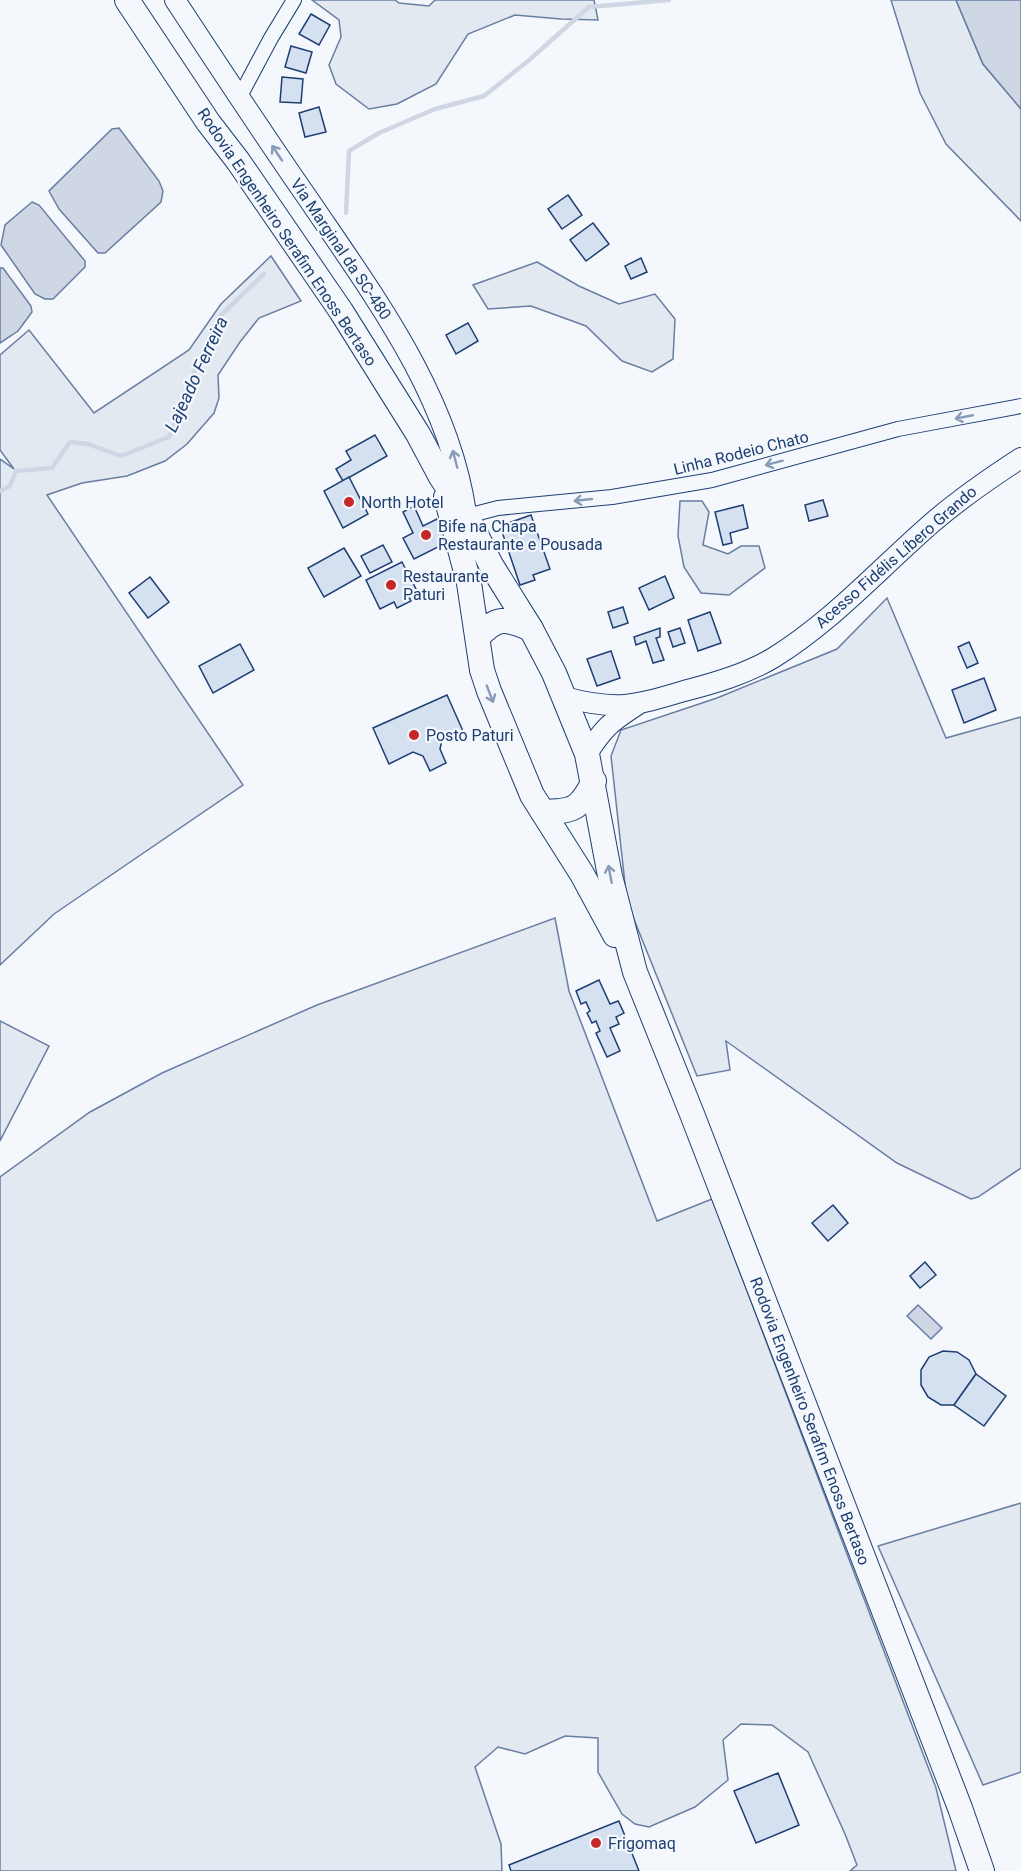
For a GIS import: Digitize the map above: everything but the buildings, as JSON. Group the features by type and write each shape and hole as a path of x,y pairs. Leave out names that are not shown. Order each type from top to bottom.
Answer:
{"highway":[{"name":"Rodovia Engenheiro Serafim Enoss Bertaso","path":"127,0 208,122 238,161 341,311 467,516 491,565 531,629 564,697 587,754 594,781 610,876 635,972"},
{"name":"Rodovia Engenheiro Serafim Enoss Bertaso","path":"441,477 469,584 482,670 489,691 522,773 543,812 582,873 635,972 956,1797 982,1871"},
{"path":"478,637 488,626 498,620 513,621 531,629"},
{"path":"543,812 574,809 585,799 594,781"}],"street":[{"name":"Via Marginal da SC-480","path":"175,0 360,276 422,378 451,446 463,490 467,516"},
{"path":"239,98 294,0"},
{"name":"Linha Rodeio Chato","path":"467,516 498,508 612,497 712,480 898,429 1021,406"},
{"name":"Acesso Fidélis Líbero Grando","path":"564,697 592,705 637,705 730,679 773,658 835,612 933,522 986,480 1021,458"},
{"name":"Acesso Fidélis Líbero Grando","path":"587,754 600,732 637,705"}],"shaded area":[{"path":"312,0 395,0 399,3 429,6 435,0 594,0 598,20 515,15 468,34 436,84 397,104 369,109 336,84 329,65 341,37 339,20"},
{"path":"891,0 956,0 983,64 1021,109 1021,221 946,144 920,93"},
{"path":"956,0 1021,0 1021,109 983,64"},
{"path":"119,128 159,181 163,191 161,202 105,253 98,253 59,209 49,191 112,129"},
{"path":"32,202 39,205 85,261 85,267 53,299 45,299 35,294 1,245 5,225"},
{"path":"271,256 301,301 259,318 218,375 219,398 214,413 187,444 165,461 127,476 82,483 47,495 243,785 54,914 0,965 0,459 14,469 0,450 0,355 29,330 94,413 189,350 221,304"},
{"path":"537,262 579,286 619,304 655,294 675,319 673,359 652,372 622,361 586,326 531,306 488,309 473,285"},
{"path":"0,268 3,268 31,306 32,312 18,331 0,343"},
{"path":"680,501 702,501 709,512 703,545 728,554 741,546 759,546 765,568 729,595 701,593 684,567 678,536"},
{"path":"887,598 946,738 1021,717 1021,1168 978,1197 971,1199 897,1163 726,1041 730,1070 697,1076 627,902 611,756 621,730 717,698 837,649"},
{"path":"555,918 569,991 657,1221 712,1199 936,1788 956,1871 850,1871 857,1865 808,1752 772,1725 741,1724 723,1740 728,1780 695,1807 649,1827 635,1824 622,1814 598,1772 598,1738 565,1736 525,1754 498,1747 475,1767 501,1844 502,1871 0,1871 0,1177 90,1112 162,1073 317,1005"},
{"path":"0,1021 49,1046 0,1141"},
{"path":"918,1305 942,1328 931,1339 907,1316"},
{"path":"1021,1503 1021,1772 983,1785 878,1546"}],"waterway":[{"name":"Lajeado Ferreira","path":"346,213 349,151 379,133 435,109 484,96 589,7 669,0"},
{"name":"Lajeado Ferreira","path":"0,491 10,486 16,471 52,468 70,442 88,444 121,456 169,437 197,365 219,317 264,274"}],"place":[{"name":"North Hotel","path":"349,502"},
{"name":"Bife na Chapa Restaurante e Pousada","path":"426,535"},
{"name":"Restaurante Paturi","path":"391,585"},
{"name":"Posto Paturi","path":"414,735"},
{"name":"Frigomaq","path":"596,1843"}]}
